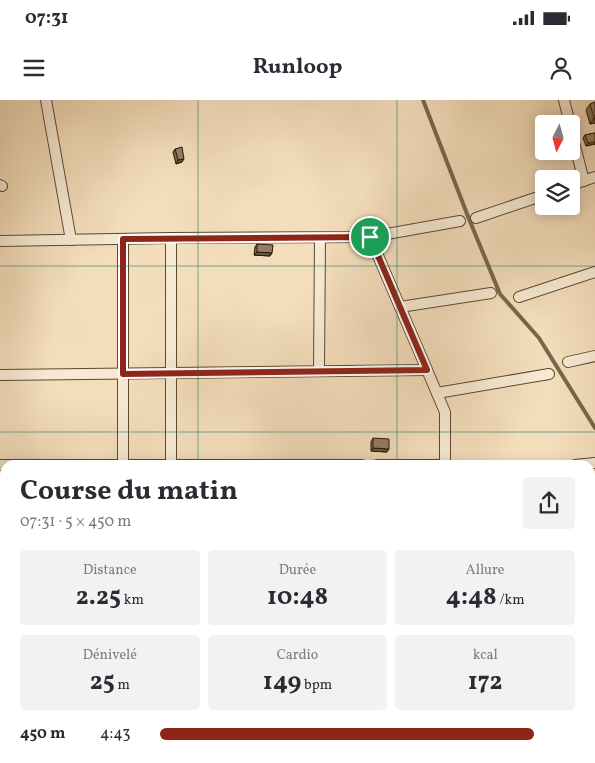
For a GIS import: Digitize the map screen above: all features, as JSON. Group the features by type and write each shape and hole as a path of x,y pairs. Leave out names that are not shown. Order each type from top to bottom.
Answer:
{"street":[{"path":"46,100 71,240"},
{"path":"564,100 568,115"},
{"path":"579,160 584,181"},
{"path":"580,182 595,177"},
{"path":"476,218 535,198"},
{"path":"0,241 370,237 460,221"},
{"path":"370,237 445,412 445,460"},
{"path":"171,238 171,460"},
{"path":"319,371 320,238"},
{"path":"123,239 123,460"},
{"path":"518,297 595,272"},
{"path":"400,307 491,293"},
{"path":"568,362 595,356"},
{"path":"0,375 427,370"},
{"path":"437,393 549,374"}],"building":[{"path":"595,102 595,118 594,118 590,104"},
{"path":"595,133 595,142 588,143 585,135"},
{"path":"182,147 184,159 178,160 175,149"},
{"path":"257,244 273,245 272,253 257,252"},
{"path":"373,438 389,439 389,449 373,448"}],"waterway":[{"path":"423,100 500,294 539,338 595,428"}],"route":[{"path":"370,237 427,370 123,374 123,239 370,237"}]}
